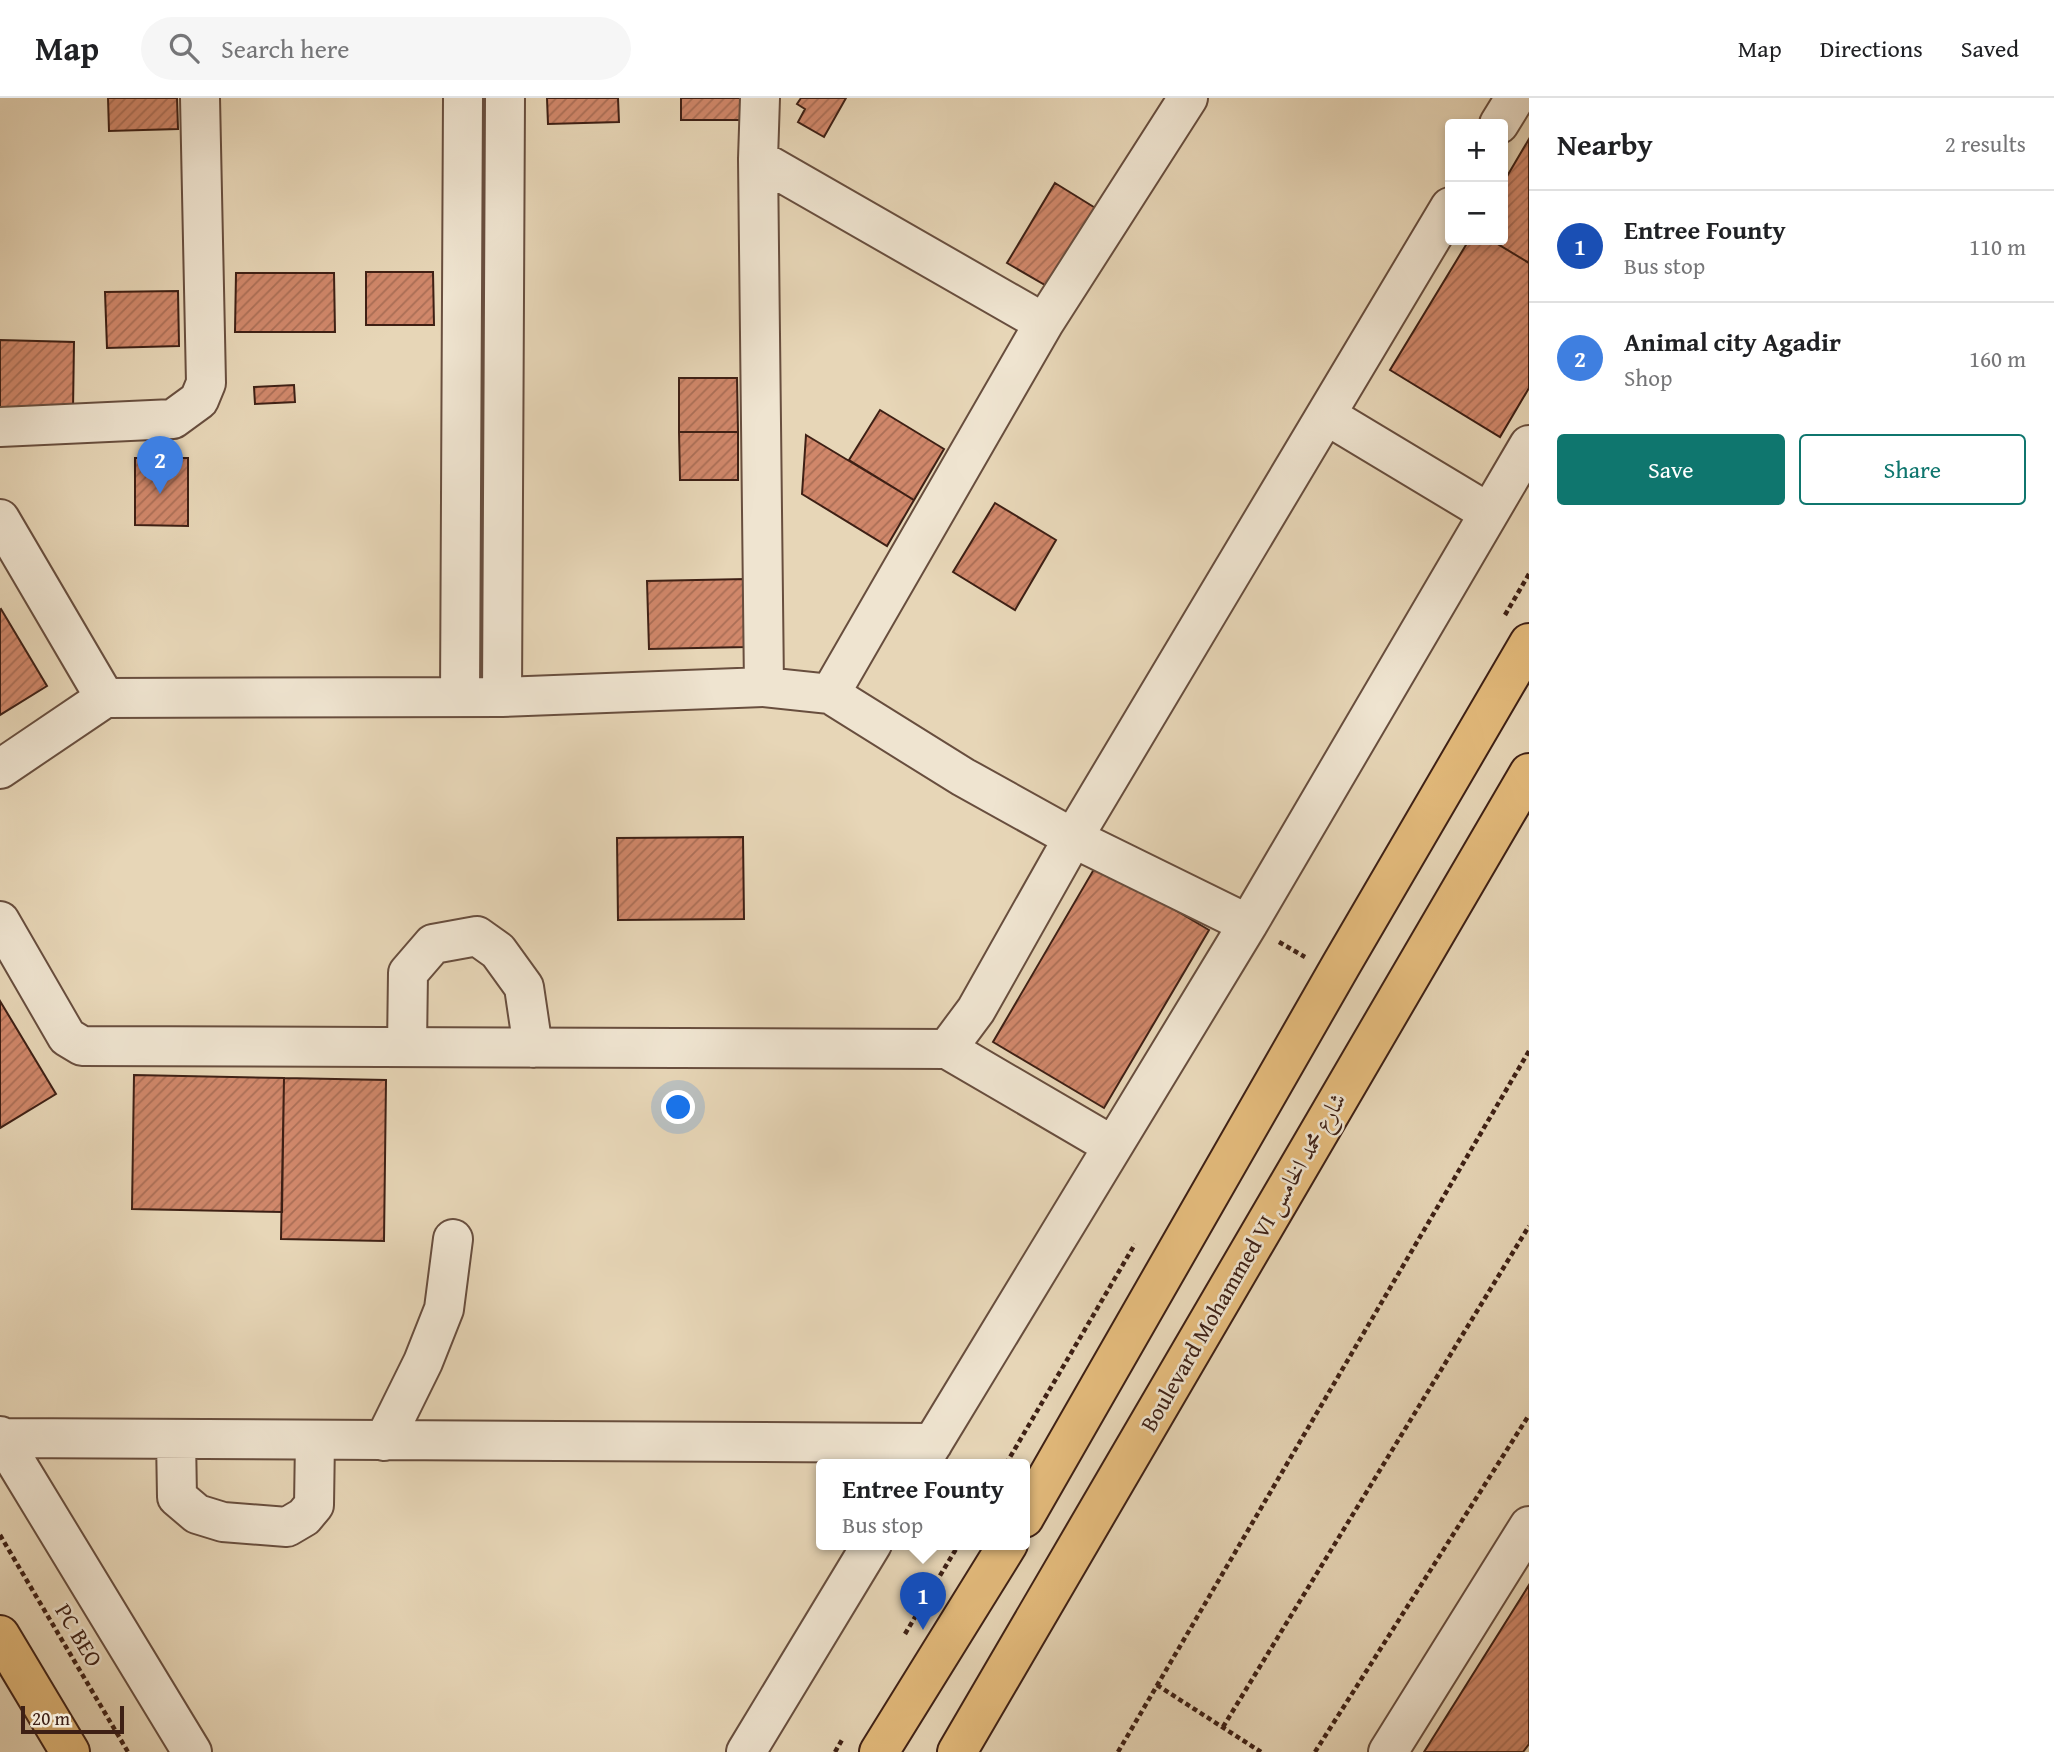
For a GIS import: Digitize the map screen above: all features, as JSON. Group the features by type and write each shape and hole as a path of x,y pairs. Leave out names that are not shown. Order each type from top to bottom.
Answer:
{"main road":[{"path":"1030,1508 1529,643"},
{"name":"Boulevard Mohammed VI شارع محمد الخامس","path":"957,1752 1529,773"},
{"path":"879,1752 1004,1550"},
{"path":"0,1635 70,1752"}],"street":[{"path":"0,427 173,419 199,400 206,383 200,98"},
{"path":"460,697 463,98"},
{"path":"502,696 505,98"},
{"path":"760,98 758,159 764,687"},
{"path":"830,694 1044,323 1188,98"},
{"path":"1502,119 1515,98"},
{"path":"758,159 1044,323"},
{"path":"947,1049 976,1010 1073,838 1445,215"},
{"path":"1326,415 1489,513"},
{"path":"1,1437 384,1441 926,1454 1248,924 1529,444"},
{"path":"0,519 105,698"},
{"path":"0,769 105,698 460,697 764,687 830,694 963,777 1073,838 1248,924"},
{"path":"0,921 67,1037 82,1046 947,1049 1113,1146"},
{"path":"407,1046 408,973 433,944 477,936 499,951 524,987 533,1048"},
{"path":"384,1441 423,1362 444,1309 453,1239"},
{"path":"1,1437 192,1752"},
{"path":"176,1439 177,1497 197,1514 223,1522 286,1527 304,1517 314,1505 315,1440"},
{"path":"1388,1752 1529,1526"},
{"path":"746,1752 868,1550"}],"path":[{"path":"1118,1752 1529,1051"},
{"path":"1223,1727 1529,1226"},
{"path":"1315,1752 1529,1415"},
{"name":"PC BEO","path":"0,1535 128,1752"},
{"path":"1157,1685 1261,1752"}],"building":[{"path":"108,98 177,98 178,129 109,131"},
{"path":"547,98 618,98 619,122 548,124"},
{"path":"681,98 747,98 747,120 681,120"},
{"path":"801,98 846,98 824,137 798,122 805,109 797,104"},
{"path":"1529,139 1529,263 1499,245 1508,245 1508,175"},
{"path":"1055,183 1097,209 1050,288 1007,263"},
{"path":"1466,245 1499,245 1529,263 1529,388 1500,437 1390,370"},
{"path":"366,272 433,272 434,325 366,325"},
{"path":"236,273 334,273 335,332 235,332"},
{"path":"178,291 179,346 107,348 105,292"},
{"path":"0,340 74,342 73,410 0,408"},
{"path":"679,378 737,378 738,432 679,432"},
{"path":"294,385 295,402 255,404 254,387"},
{"path":"880,410 944,449 914,500 849,460"},
{"path":"679,432 738,432 738,480 680,480"},
{"path":"806,435 914,500 887,546 802,494"},
{"path":"135,458 188,458 188,526 135,525"},
{"path":"995,503 1056,540 1015,610 953,572"},
{"path":"746,579 747,647 649,649 647,581"},
{"path":"0,610 47,686 0,715"},
{"path":"743,837 744,919 618,920 617,838"},
{"path":"1097,864 1209,930 1104,1108 993,1042"},
{"path":"0,1001 56,1094 0,1128"},
{"path":"134,1075 284,1078 282,1212 132,1209"},
{"path":"284,1078 386,1080 384,1241 281,1239"},
{"path":"1529,1585 1529,1744 1523,1752 1424,1752"}],"place":[{"name":"Animal city Agadir","path":"160,494"},
{"name":"Entree Founty","path":"923,1630"}]}
